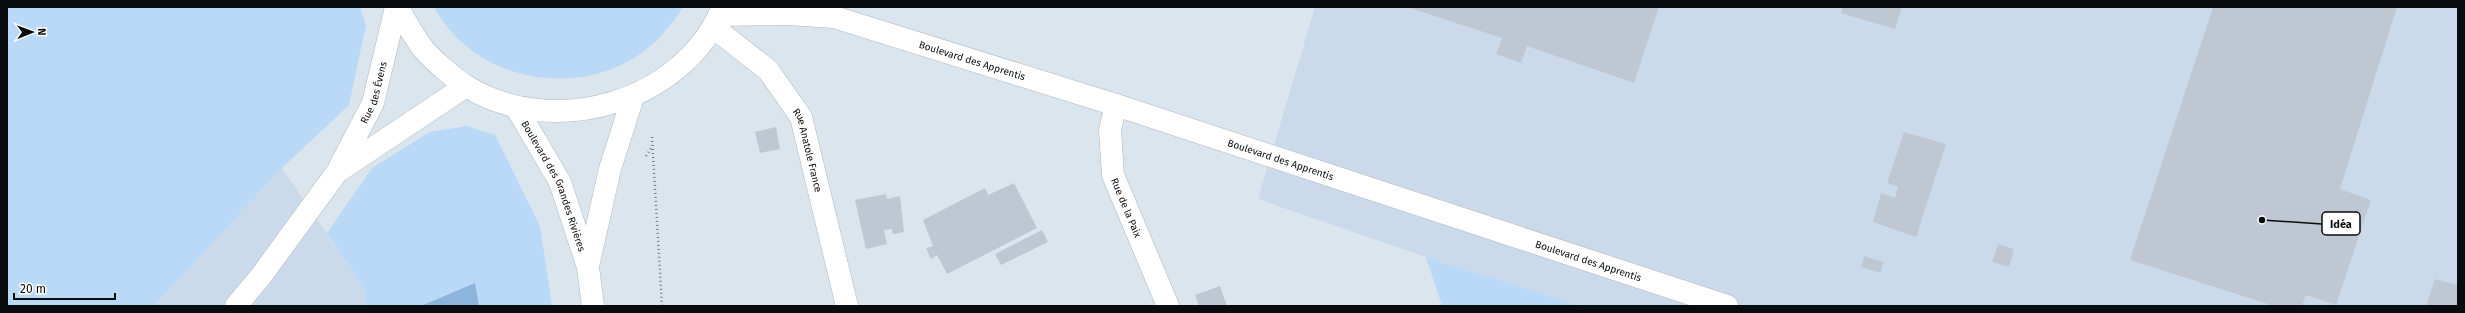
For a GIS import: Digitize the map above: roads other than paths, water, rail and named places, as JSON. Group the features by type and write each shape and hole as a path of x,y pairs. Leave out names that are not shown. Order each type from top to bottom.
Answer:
{"main road":[{"path":"396,7 425,51 466,86 490,98 516,107 575,112 633,97 650,88 685,61 718,16"},
{"name":"Rue des Évens","path":"236,306 261,276 337,172 373,103 396,7"},
{"name":"Boulevard des Apprentis","path":"718,16 826,12 1116,105 1727,306"},
{"name":"Rue Anatole France","path":"718,16 768,70 801,117 847,306"},
{"name":"Rue des Évens","path":"337,172 466,86"},
{"name":"Boulevard des Grandes Rivières","path":"588,267 610,170 633,97"},
{"name":"Rue de la Paix","path":"1116,105 1110,130 1114,175 1168,306"},
{"name":"Boulevard des Grandes Rivières","path":"516,107 560,182 588,267 594,306"}],"place":[{"name":"Idéa","path":"2262,220"}]}
